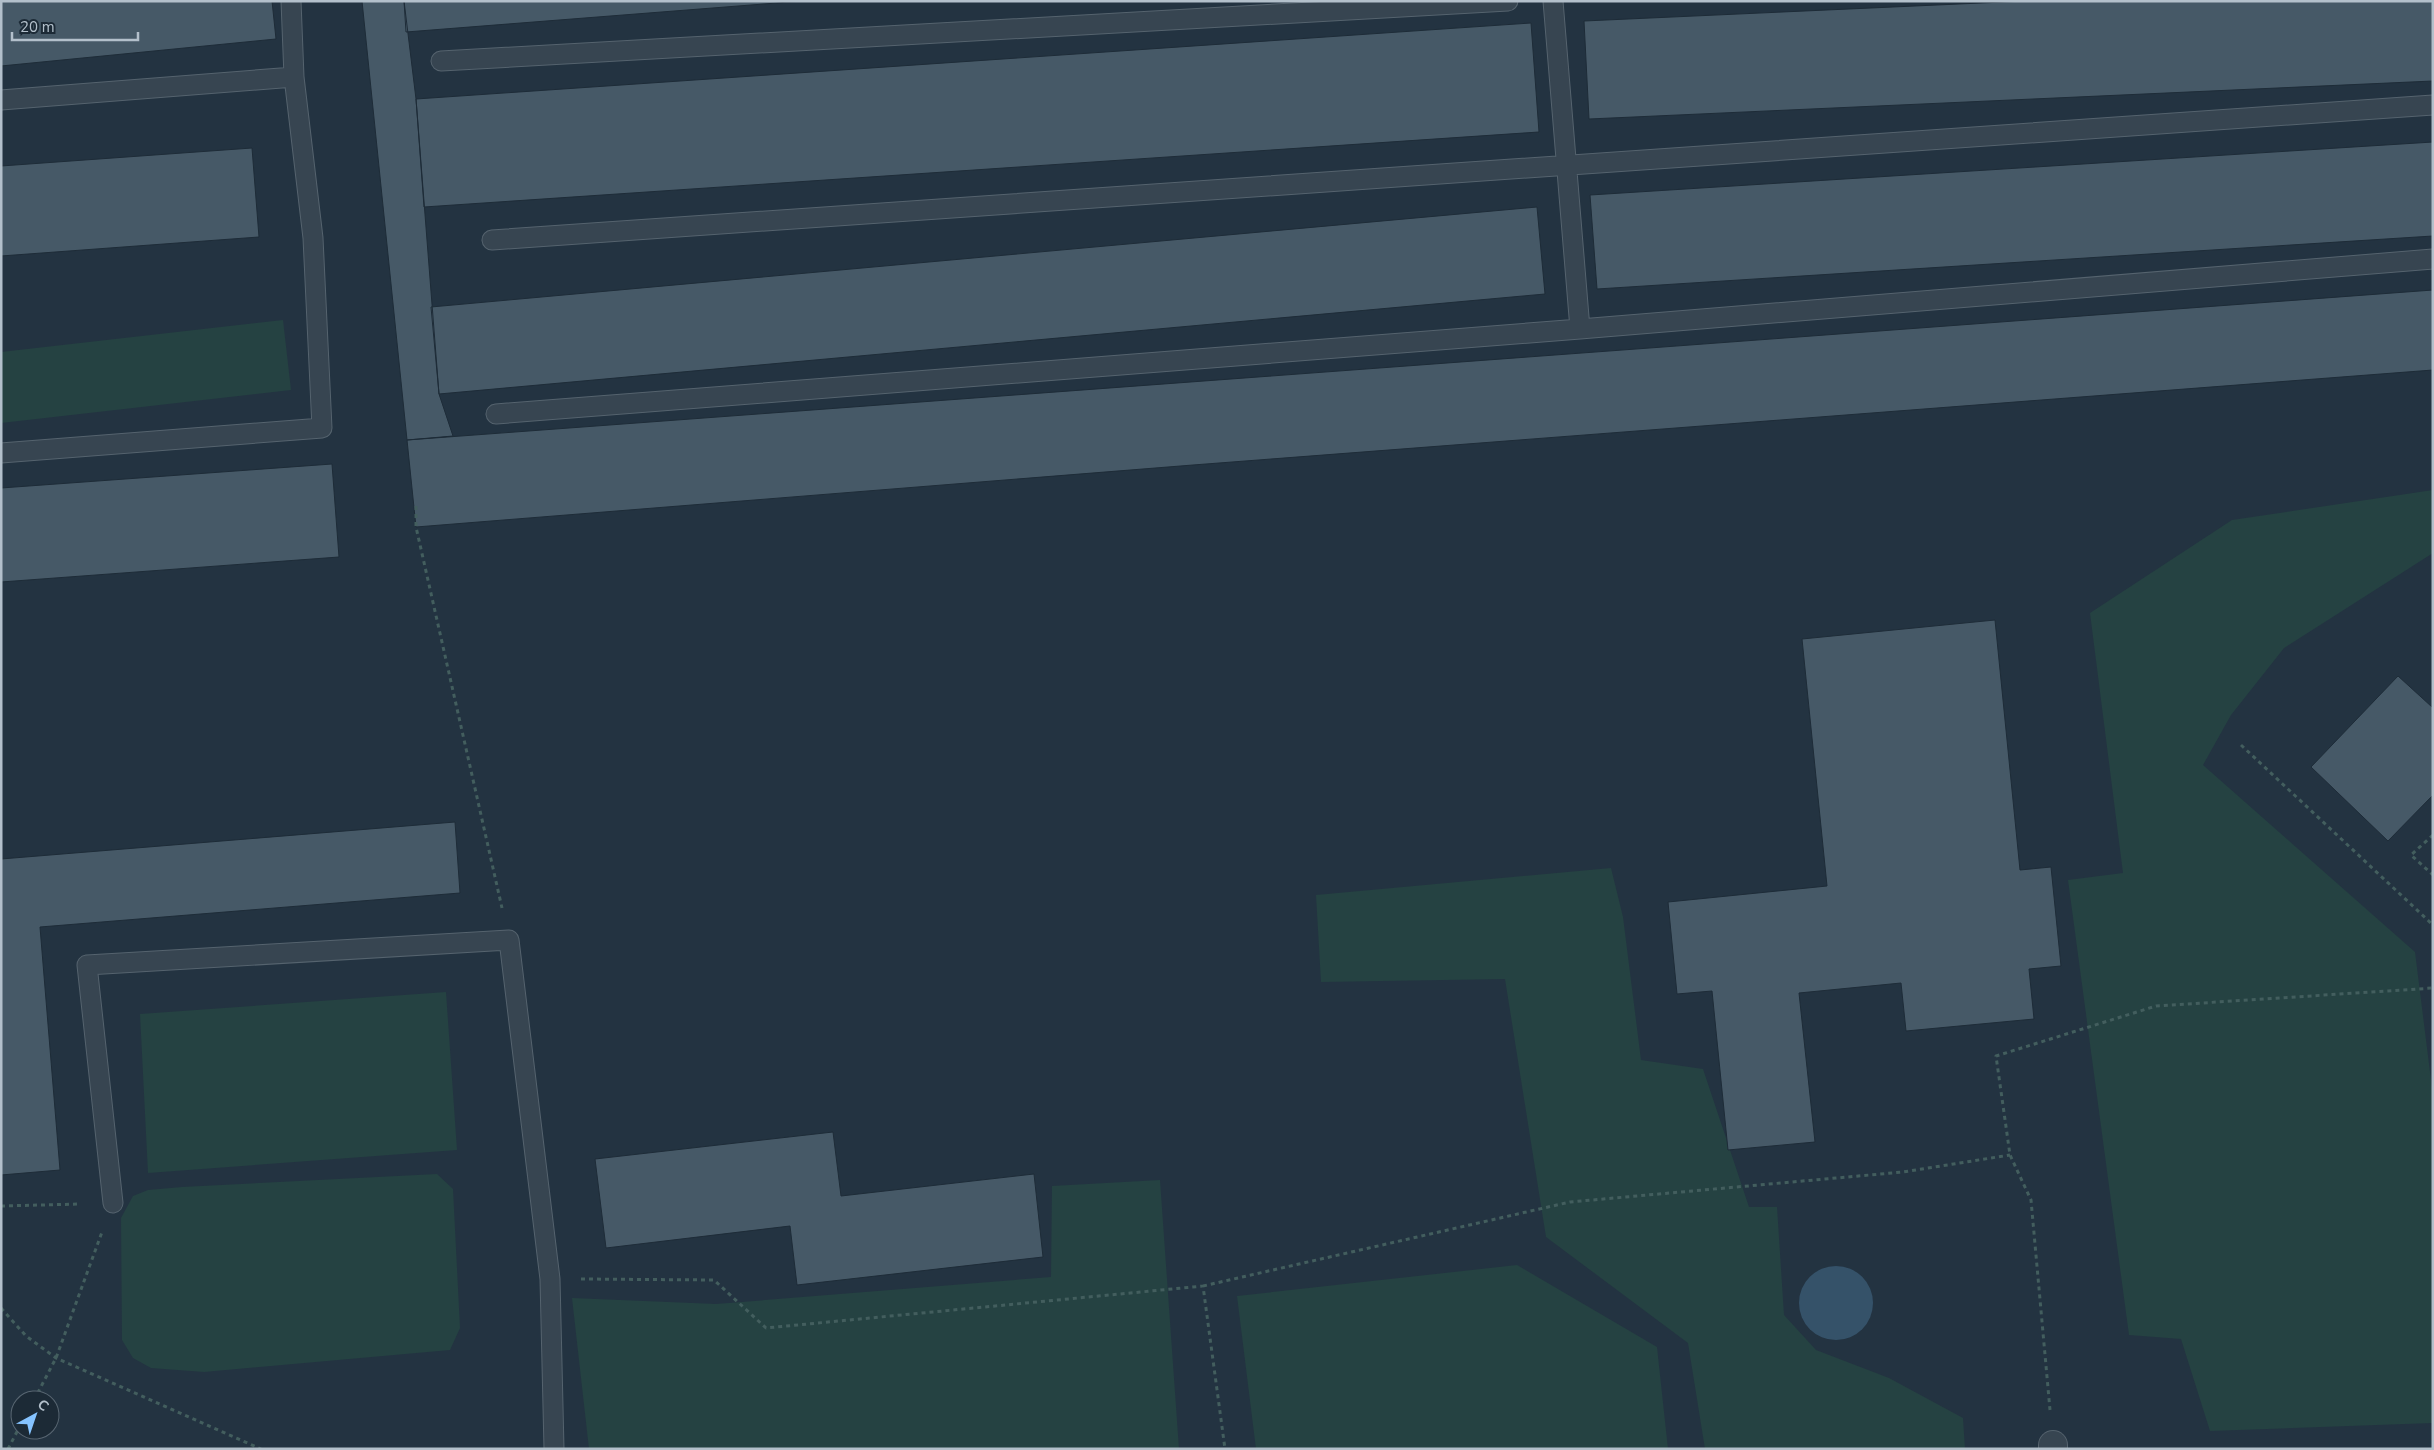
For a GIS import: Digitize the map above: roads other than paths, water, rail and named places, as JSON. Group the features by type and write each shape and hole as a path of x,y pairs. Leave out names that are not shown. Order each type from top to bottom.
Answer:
{"lane":[{"path":"1,453 322,428 313,238 294,76 291,1"},
{"path":"441,61 1508,1"},
{"path":"1553,1 1580,329"},
{"path":"1,100 294,76"},
{"path":"492,240 1566,167 2433,105"},
{"path":"496,414 1580,329 2433,259"},
{"path":"113,1202 87,965 509,940 550,1279 554,1449"}],"water":[{"path":"1836,1266 1857,1272 1867,1282 1873,1303 1867,1324 1857,1334 1836,1340 1815,1334 1805,1324 1799,1303 1805,1282 1815,1272"}]}
